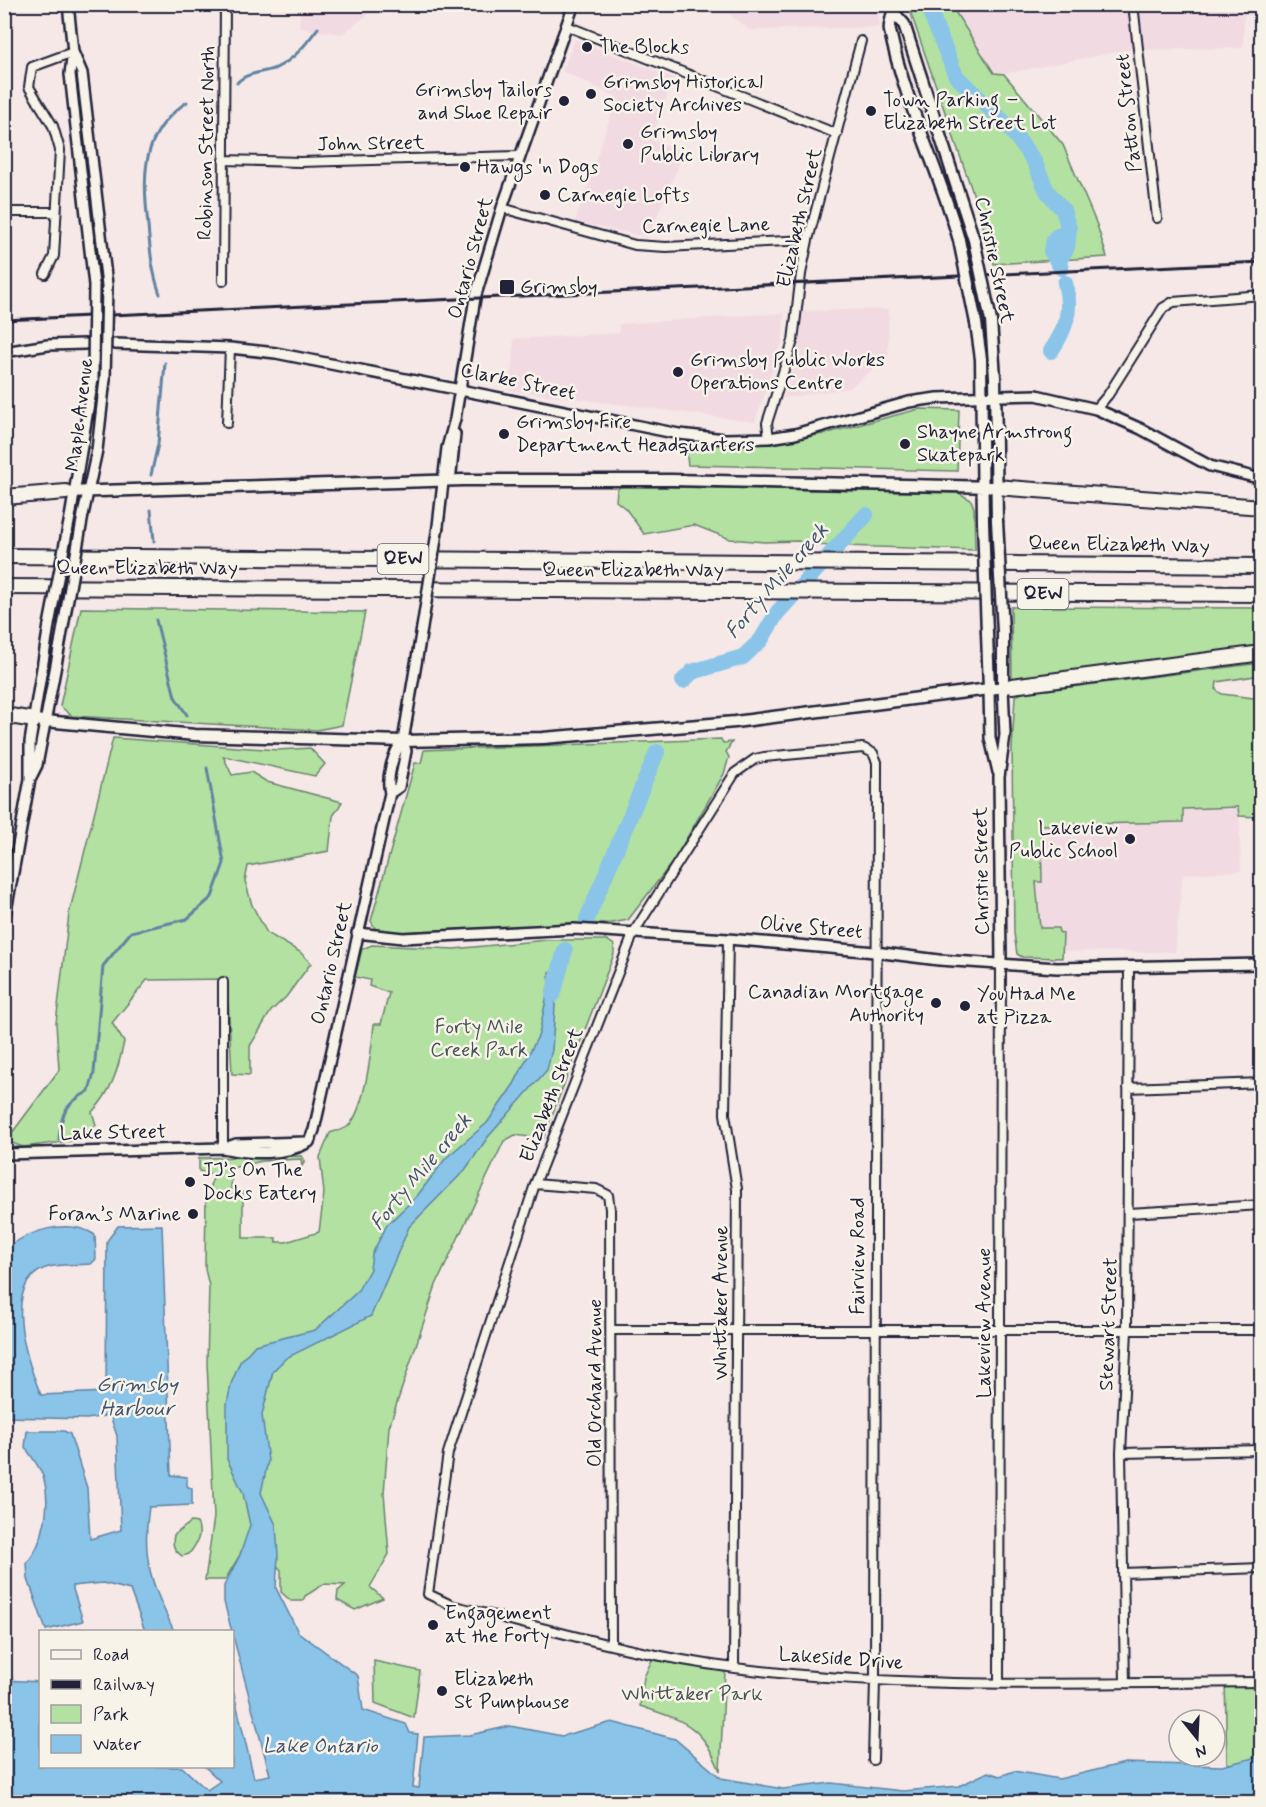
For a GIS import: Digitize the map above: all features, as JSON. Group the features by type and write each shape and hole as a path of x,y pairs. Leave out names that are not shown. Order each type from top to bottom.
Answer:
{"highway":[{"path":"989,487 1262,507"},
{"path":"4,496 71,492"},
{"name":"Queen Elizabeth Way","path":"4,556 1262,566"},
{"name":"Queen Elizabeth Way","path":"4,587 1262,594"},
{"path":"1008,686 1262,653"},
{"path":"4,715 40,721"}],"main road":[{"name":"Christie Street","path":"894,9 904,24 974,240 991,321 994,396 989,487 983,522 989,689"},
{"name":"Christie Street","path":"894,9 889,27 900,71 947,197 959,240 976,323 989,487 997,521 1008,686"},
{"path":"71,492 445,480 672,480 989,487"},
{"path":"40,721 195,735 403,741 543,738 669,729 1008,686"}],"street":[{"name":"Maple Avenue","path":"40,721 46,648 59,563 93,379 94,285 70,74 73,52 68,4"},
{"name":"Robinson Street North","path":"223,281 225,4"},
{"name":"Ontario Street","path":"309,1142 314,1130 390,792 388,786 396,750 403,741 445,480 443,474 447,448 454,422 475,298 502,208 574,4"},
{"name":"Patton Street","path":"1133,4 1157,218"},
{"path":"567,26 837,134"},
{"name":"Elizabeth Street","path":"769,438 767,423 793,341 801,274 808,240 861,41"},
{"name":"Maple Avenue","path":"4,922 30,779 30,742 40,721 59,649 97,450 105,379 106,285 82,73 73,52"},
{"path":"45,274 54,256 58,138 28,81 32,67 73,52"},
{"name":"John Street","path":"223,160 300,162 520,156"},
{"name":"Carnegie Lane","path":"502,208 634,245 675,247 808,240"},
{"path":"4,212 56,212"},
{"path":"1096,409 1108,395 1163,308 1173,302 1262,295"},
{"path":"4,352 48,345 85,344"},
{"name":"Clarke Street","path":"115,344 230,348 317,359 679,434 725,439 769,438 795,434 893,405 937,398 1036,395 1096,409 1141,429 1210,466 1262,479"},
{"path":"227,423 230,348"},
{"name":"Christie Street","path":"1001,964 999,777 1005,735 1008,686"},
{"name":"Christie Street","path":"989,689 990,738 999,777"},
{"name":"Elizabeth Street","path":"428,1594 448,1453 535,1184 634,932 735,773 755,759 764,757 863,747 873,753"},
{"name":"Fairview Road","path":"873,753 877,762 873,1760"},
{"name":"Olive Street","path":"357,933 403,938 574,929 728,939 939,960 1057,968 1262,964"},
{"name":"Whittaker Avenue","path":"728,939 725,1114 737,1189 738,1329 734,1668"},
{"name":"Lakeview Avenue","path":"999,1682 1001,964"},
{"name":"Stewart Street","path":"1125,1683 1121,1453 1127,1330 1129,1213 1129,966"},
{"path":"223,982 223,1148"},
{"path":"1128,1088 1262,1083"},
{"name":"Lake Street","path":"4,1154 223,1148 236,1144 309,1142"},
{"name":"Old Orchard Avenue","path":"535,1184 596,1189 608,1195 612,1330 611,1645"},
{"path":"1129,1213 1262,1205"},
{"path":"612,1330 1262,1330"},
{"path":"1121,1453 1262,1450"},
{"path":"1123,1573 1262,1568"},
{"name":"Lakeside Drive","path":"428,1594 451,1605 611,1645 734,1668 875,1680 1262,1682"}],"shaded area":[{"path":"301,4 381,5 342,34 299,28"},
{"path":"955,4 1262,5 1261,14 1244,15 1243,48 1126,50 998,75 994,73 954,9"},
{"path":"717,5 878,5 880,27 750,30"},
{"path":"575,40 674,78 651,139 684,153 648,237 575,222 617,97 562,71"},
{"path":"889,309 888,358 849,388 784,398 799,347 803,311"},
{"path":"784,313 782,342 755,422 510,390 514,339 619,333 619,324"},
{"name":"Lakeview Public School","path":"1022,735 1239,807 1241,871 1183,874 1175,952 1019,951"}],"green space":[{"path":"908,5 955,5 954,10 994,73 1004,74 1063,145 1097,225 1107,257 994,264 976,202"},
{"path":"919,409 959,410 957,471 688,465 685,442 771,444 828,433"},
{"path":"621,486 959,493 971,500 974,508 975,550 810,545 798,541 764,542 730,539 694,525 644,534 626,509 616,501 617,490"},
{"path":"1011,607 1261,608 1261,648 1012,680"},
{"path":"81,608 365,612 342,725 317,730 72,716 60,706"},
{"path":"1261,663 1261,675 1217,682 1216,690 1222,694 1261,699 1262,806 1258,808 1258,817 1239,816 1238,807 1183,809 1183,822 1041,825 1042,882 1036,882 1040,928 1058,928 1063,934 1062,958 1022,957 1017,954 1014,933 1012,748 1015,696 1032,689 1047,690"},
{"path":"113,738 278,750 310,748 325,764 315,776 223,756 232,775 251,772 267,782 342,802 333,816 329,851 248,866 245,881 252,905 267,933 300,952 311,963 286,997 271,1011 250,1046 250,1075 232,1074 227,979 147,980 112,1023 124,1042 113,1080 105,1096 92,1112 96,1125 79,1140 23,1147 6,1141 59,1070 56,1023 69,914"},
{"path":"721,739 723,743 732,742 726,752 729,757 724,774 674,860 628,920 612,923 395,932 376,930 371,921 415,763 421,763 424,750"},
{"name":"Forty Mile Creek Park","path":"546,940 607,940 614,945 614,954 543,1139 515,1135 504,1141 436,1285 389,1427 384,1493 389,1554 370,1587 383,1598 355,1610 337,1600 338,1591 345,1585 324,1584 305,1596 303,1601 291,1601 281,1592 281,1570 248,1534 240,1555 225,1580 205,1580 214,1517 207,1363 209,1286 205,1269 206,1197 212,1196 210,1185 215,1175 199,1171 199,1158 302,1156 305,1161 302,1166 301,1159 262,1161 232,1168 231,1193 243,1192 243,1238 276,1238 276,1242 286,1242 319,1232 324,1193 320,1157 330,1133 347,1127 359,1108 374,1024 381,1024 389,993 369,986 370,980 355,977 362,949 372,945 454,949"},
{"path":"191,1522 197,1523 199,1535 189,1554 182,1556 174,1547 174,1535"},
{"name":"Whittaker Park","path":"652,1660 725,1670 720,1771 706,1743 690,1726 640,1706 644,1677"},
{"path":"374,1661 420,1671 414,1718 375,1703"},
{"path":"1225,1682 1261,1684 1261,1756 1234,1765 1227,1763"}],"water":[{"name":"Lake Ontario","path":"549,972 564,974 556,992 552,1050 547,1070 488,1137 465,1170 409,1227 371,1316 286,1358 273,1371 262,1415 268,1461 261,1493 276,1525 278,1556 276,1588 298,1632 358,1676 363,1710 406,1724 410,1733 418,1734 413,1787 419,1788 424,1737 470,1735 510,1726 562,1736 612,1722 675,1739 721,1778 783,1789 831,1783 903,1791 959,1786 988,1772 1000,1776 1014,1771 1059,1779 1125,1763 1167,1764 1167,1768 1227,1768 1227,1765 1261,1756 1261,1802 5,1802 5,1680 39,1682 39,1768 183,1768 207,1790 220,1781 206,1768 234,1768 234,1694 254,1778 270,1775 234,1640 234,1630 231,1630 224,1602 224,1586 240,1555 250,1525 243,1493 227,1459 227,1404 231,1384 240,1362 255,1345 315,1330 357,1292 370,1269 372,1254 387,1225 417,1196 446,1158 487,1123 514,1084 539,1034 549,985"},
{"name":"Grimsby Harbour","path":"162,1225 171,1475 187,1477 187,1486 192,1489 192,1505 149,1507 146,1542 154,1585 174,1630 145,1630 130,1590 103,1583 72,1586 83,1621 46,1630 28,1579 27,1563 42,1534 46,1512 46,1489 41,1471 25,1447 27,1431 64,1431 70,1434 87,1488 90,1539 121,1530 117,1436 110,1415 87,1419 5,1417 5,1250 25,1237 48,1229 73,1227 95,1235 96,1259 91,1264 54,1266 34,1275 25,1287 21,1304 21,1322 29,1362 41,1395 106,1392 107,1241 118,1226"}],"waterway":[{"name":"Forty Mile creek","path":"936,4 932,17 956,76 1009,127 1034,161 1047,191 1063,210 1069,229 1055,238 1051,251 1061,268"},
{"path":"237,83 245,77 276,68 289,60 318,28"},
{"path":"160,294 155,277 146,207 148,157 160,128 187,102"},
{"name":"Forty Mile creek","path":"1058,263 1067,247 1069,229"},
{"name":"Forty Mile creek","path":"1051,351 1067,318 1068,301 1065,283"},
{"path":"151,475 158,444 165,363"},
{"path":"151,510 154,541"},
{"name":"Forty Mile creek","path":"683,681 692,672 743,657 761,640 777,613 866,515"},
{"path":"156,620 175,697 187,715"},
{"name":"Forty Mile creek","path":"587,919 657,752"},
{"path":"59,1139 61,1122 66,1110 74,1100 89,1091 94,1073 103,966 131,932 187,919 212,897 224,863 207,768"},
{"name":"Forty Mile creek","path":"553,995 565,950"}],"railway":[{"path":"4,320 1262,262"}],"place":[{"name":"The Blocks","path":"587,47"},
{"name":"Grimsby Historical Society Archives","path":"591,94"},
{"name":"Grimsby Tailors and Shoe Repair","path":"564,101"},
{"name":"Town Parking – Elizabeth Street Lot","path":"871,111"},
{"name":"Grimsby Public Library","path":"628,144"},
{"name":"Hawgs 'n Dogs","path":"465,167"},
{"name":"Carnegie Lofts","path":"545,195"},
{"name":"Grimsby","path":"507,287"},
{"name":"Grimsby Public Works Operations Centre","path":"678,372"},
{"name":"Grimsby Fire Department Headquarters","path":"504,434"},
{"name":"Shayne Armstrong Skatepark","path":"905,444"},
{"name":"Lakeview Public School","path":"1130,839"},
{"name":"Canadian Mortgage Authority","path":"936,1003"},
{"name":"You Had Me at Pizza","path":"965,1006"},
{"name":"JJ’s On The Docks Eatery","path":"190,1182"},
{"name":"Foran’s Marine","path":"193,1214"},
{"name":"Engagement at the Forty","path":"433,1625"},
{"name":"Elizabeth St Pumphouse","path":"442,1691"}]}
